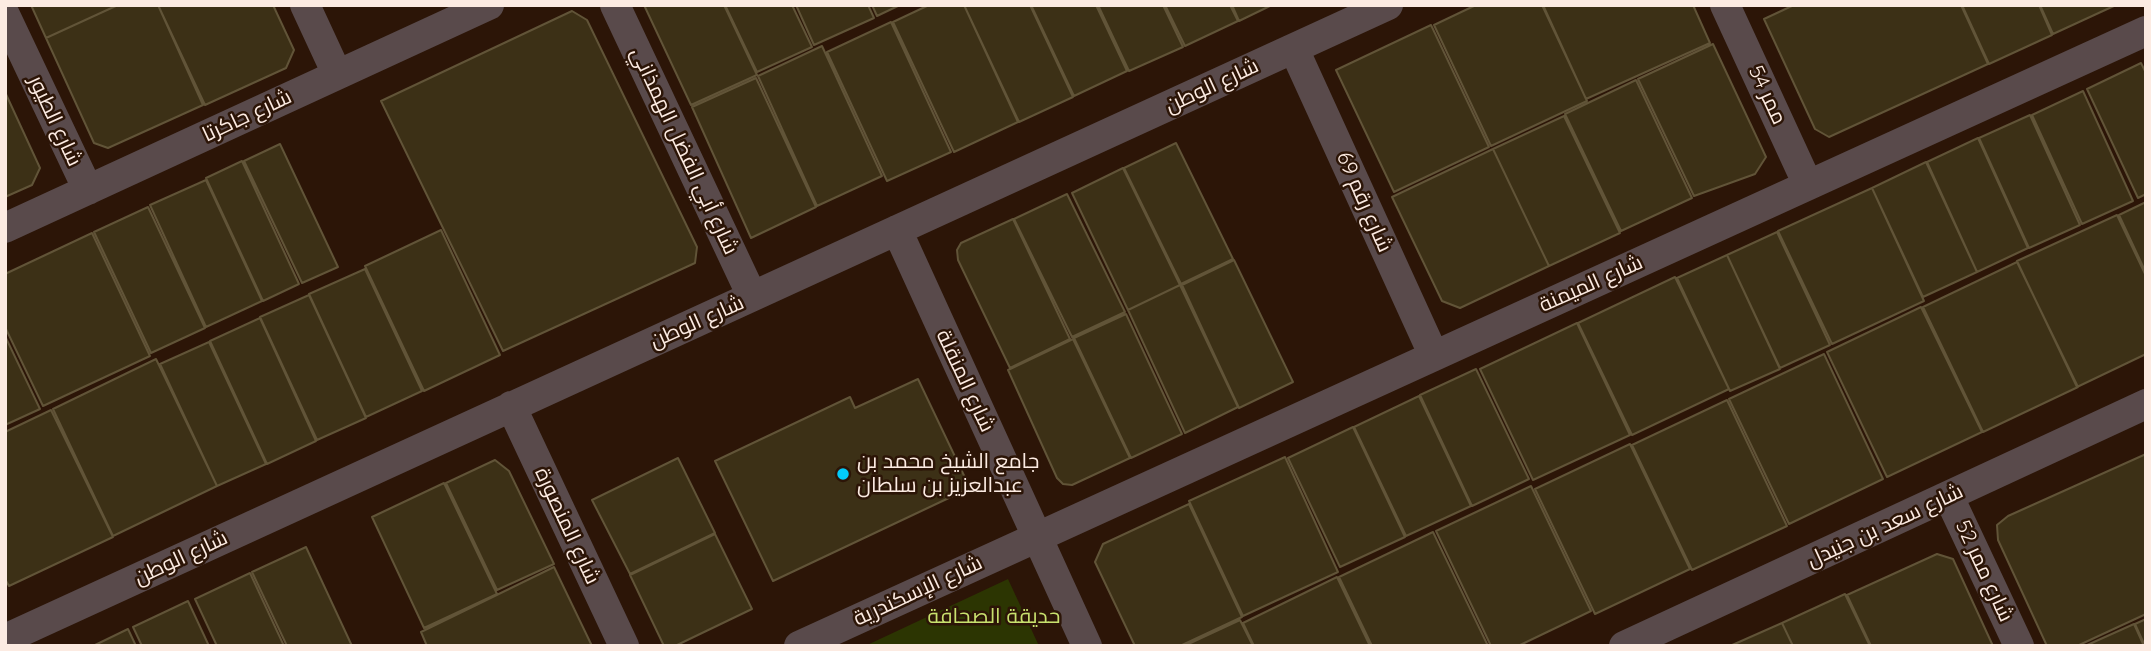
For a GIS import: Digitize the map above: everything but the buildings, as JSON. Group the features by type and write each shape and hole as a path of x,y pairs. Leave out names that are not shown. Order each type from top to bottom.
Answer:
{"street":[{"path":"305,5 337,74"},
{"name":"شارع جاكرتا","path":"5,228 489,5"},
{"name":"شارع أبي الفضل الهمذاني","path":"615,5 752,296"},
{"name":"شارع الوطن","path":"5,639 1388,5"},
{"name":"ممر 54","path":"1725,5 1808,185"},
{"name":"شارع الطيور","path":"5,15 88,190"},
{"name":"شارع الميمنة","path":"1037,537 2146,31"},
{"name":"شارع رقم 69","path":"1294,48 1434,356"},
{"name":"شارع المنقلة","path":"897,230 1087,646"},
{"name":"شارع سعد بن جنيدل","path":"1623,646 2146,404"},
{"name":"شارع المنصورة","path":"511,406 624,646"},
{"name":"شارع ممر 52","path":"1949,497 2019,646"},
{"name":"شارع الإسكندرية","path":"799,646 1037,537"}],"green space":[{"name":"حديقة الصحافة","path":"1008,579 1039,646 865,646"}],"place":[{"name":"جامع الشيخ محمد بن عبدالعزيز بن سلطان","path":"843,474"}]}
